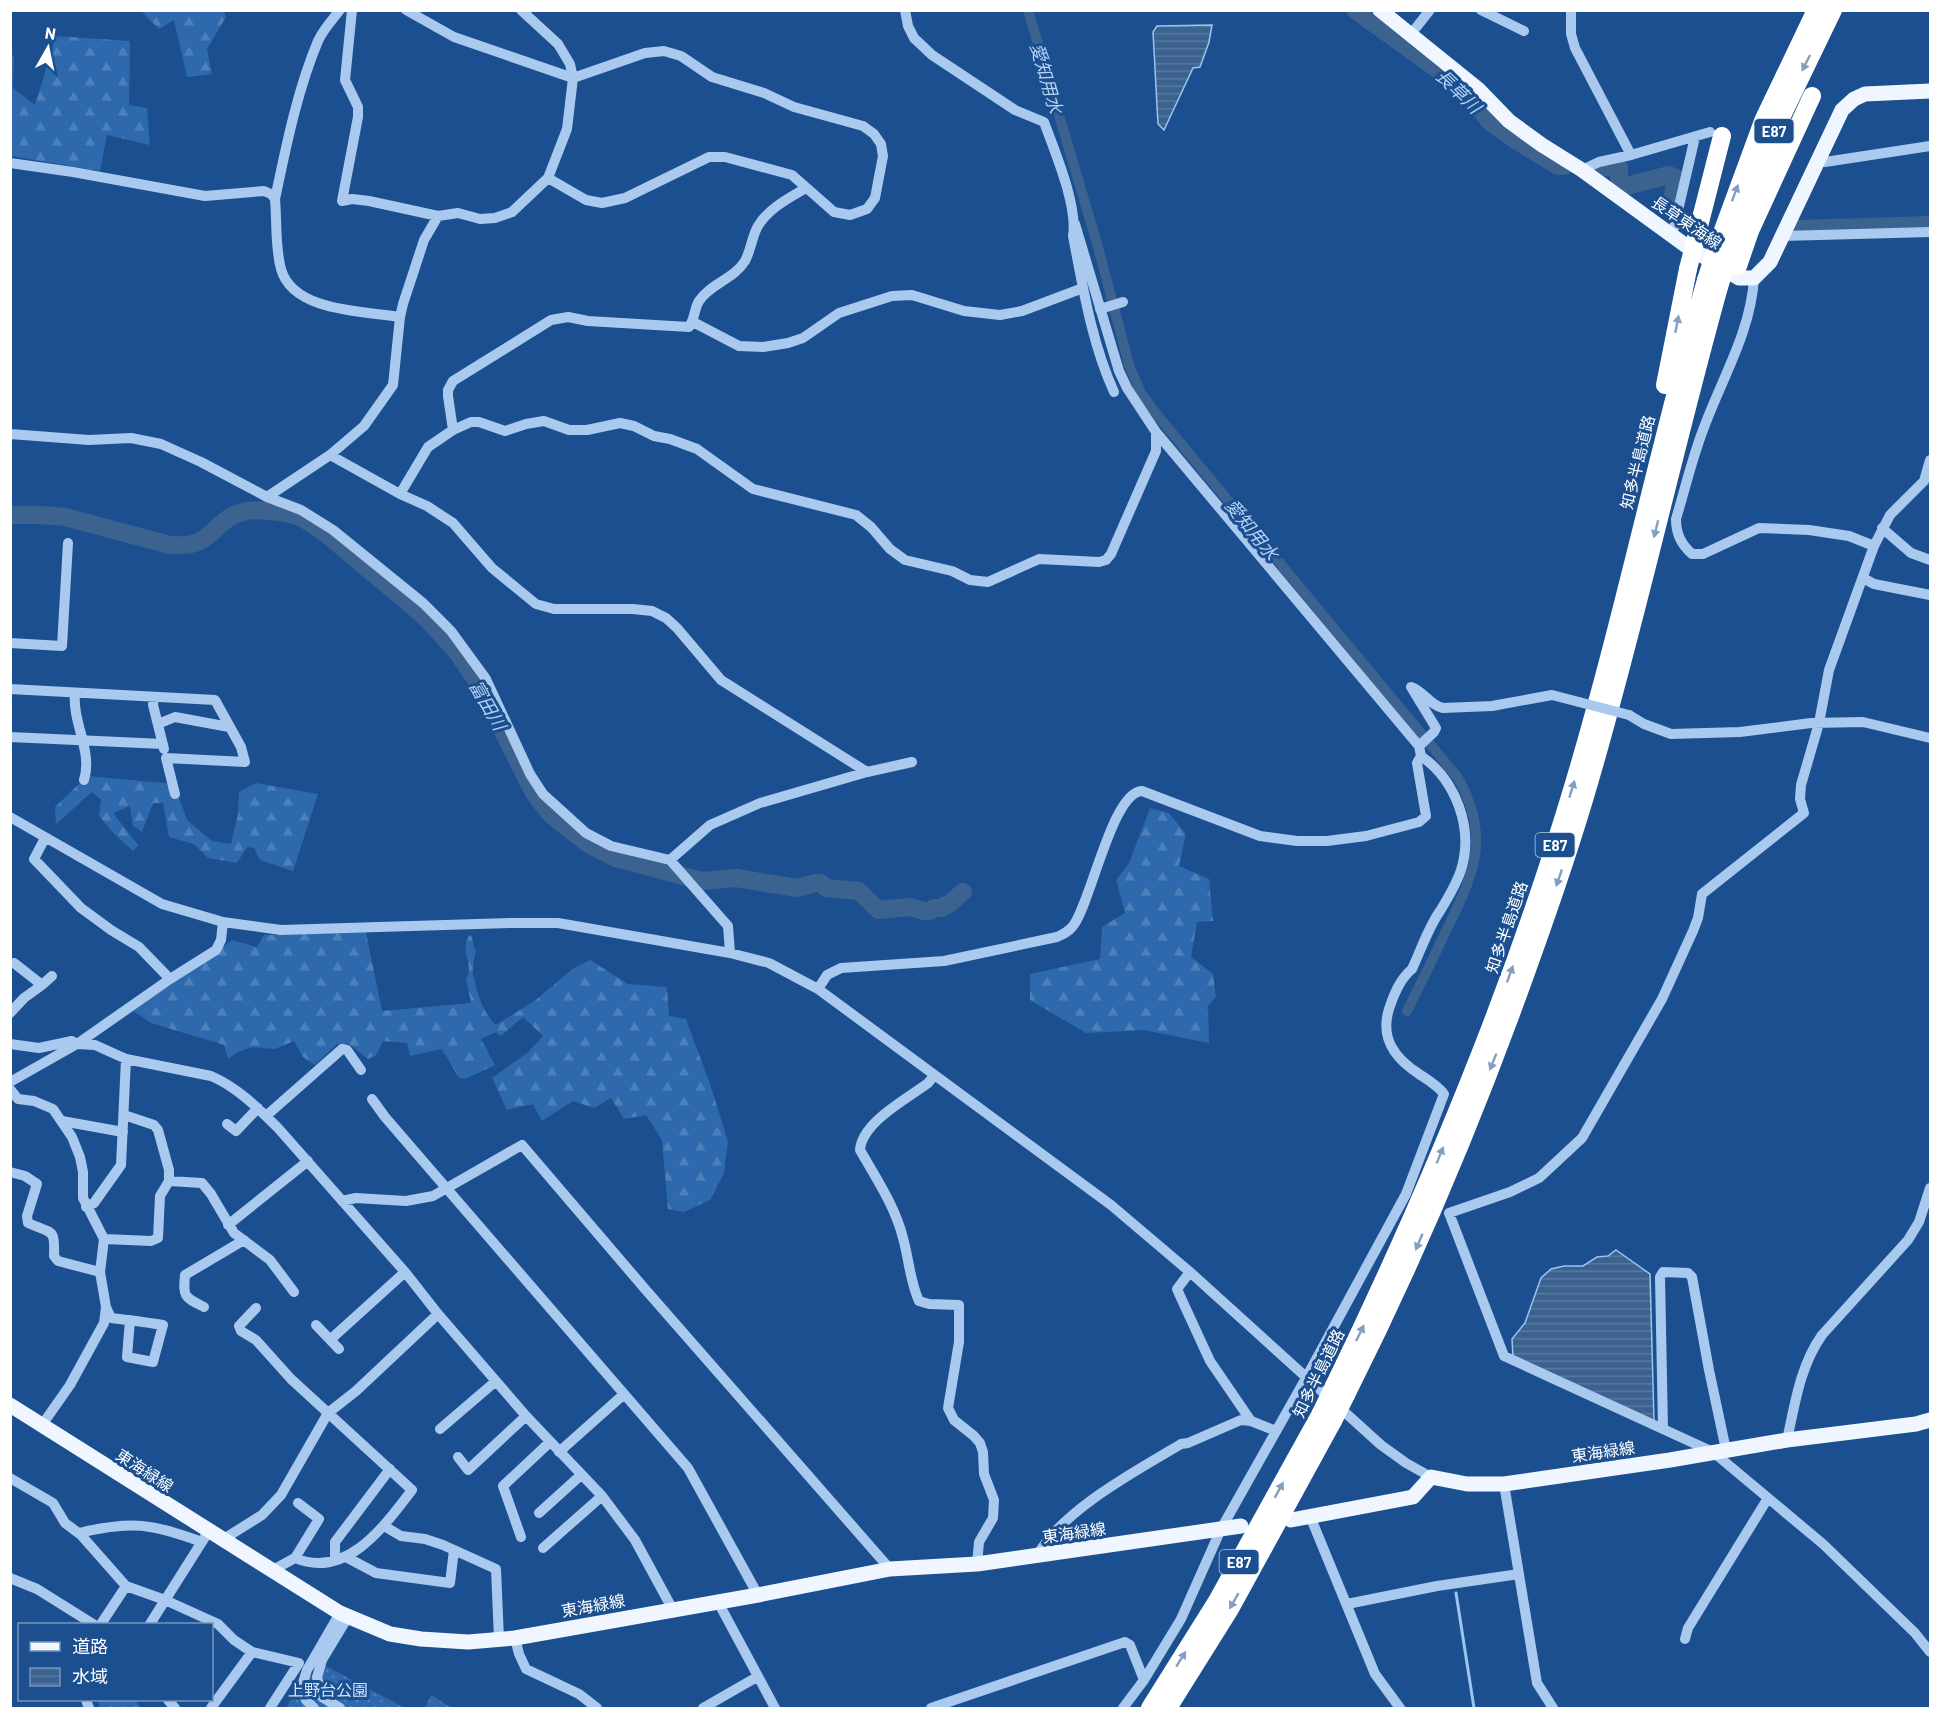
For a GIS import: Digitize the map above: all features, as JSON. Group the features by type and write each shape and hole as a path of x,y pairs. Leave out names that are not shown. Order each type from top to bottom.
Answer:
{"highway":[{"name":"知多半島道路","path":"1340,1390 1396,1292 1444,1183 1497,1052 1540,932 1601,743 1718,287 1763,122 1816,10"},
{"name":"知多半島道路","path":"1727,257 1777,126 1833,10"},
{"path":"1718,287 1727,257 1750,231 1812,96"},
{"path":"1651,485 1655,441 1716,134"},
{"name":"知多半島道路","path":"1168,1708 1230,1609 1340,1390 1431,1178 1484,1047 1561,826 1593,718 1671,406 1718,287"},
{"name":"知多半島道路","path":"1150,1708 1327,1417"}],"main road":[{"name":"長草東海線","path":"1380,10 1478,89 1509,121 1542,145 1582,170 1672,236 1739,278 1754,278"},
{"path":"1754,278 1770,262 1836,118 1842,110 1854,99 1865,94 1930,92"},
{"name":"東海緑線","path":"10,1406 211,1538 344,1615 390,1634 421,1639 468,1642 515,1638 890,1569 977,1564 1240,1526"},
{"name":"東海緑線","path":"1431,1477 1467,1484 1504,1484 1787,1440 1916,1424 1930,1420"},
{"path":"1291,1520 1413,1497 1431,1477"}],"street":[{"path":"340,10 319,40 286,149 275,199 281,269 286,283 293,290 319,304 400,317"},
{"path":"352,10 345,80 358,107 358,117 342,201 352,199 369,201 438,216 458,213 480,219 495,218 512,212 548,178 567,129 573,78 570,64 558,44 521,10"},
{"path":"406,10 454,36 573,78 645,53 664,51 681,56 712,77 764,93 794,107 863,126 874,134 881,144 883,156 875,198 867,209 850,215 834,212 792,176 725,157 709,157 625,198 602,203 586,200 548,178"},
{"path":"905,10 908,26 914,38 932,55 1015,110 1044,122 1059,164 1114,356 1127,388 1156,432 1444,778 1457,801 1463,821 1464,856 1458,878 1412,969 1406,974 1393,997 1388,1014 1387,1040 1404,1063 1439,1087 1444,1094 1406,1194 1221,1529 1181,1619 1144,1680 1123,1708"},
{"path":"1411,34 1430,10"},
{"path":"1481,10 1524,32"},
{"path":"1571,10 1571,34 1575,48 1630,155"},
{"path":"1582,170 1599,162 1695,136 1716,134"},
{"path":"1672,236 1695,136"},
{"path":"1817,159 1825,162 1930,146"},
{"path":"10,164 73,172 205,195 264,191 275,199"},
{"path":"453,430 448,390 453,381 551,321 568,317 588,321 689,327 693,322 699,301 711,289 732,277 745,261 758,226 767,214 806,188"},
{"path":"267,497 330,455 364,426 393,385 400,317 424,240 438,216"},
{"path":"1075,224 1073,236 1083,288 1114,392"},
{"path":"1782,236 1930,232"},
{"path":"1754,278 1753,296 1746,324 1702,430 1676,519 1676,531 1684,546 1692,554 1703,554 1759,528 1809,530 1849,536 1874,546"},
{"path":"693,322 739,346 763,347 803,338 839,313 892,296 912,295 964,311 1000,315 1022,311 1083,288"},
{"path":"1100,309 1123,302"},
{"path":"400,495 428,447 453,430 471,422 479,422 505,431 534,422 544,422 569,430 587,430 626,423 654,436 697,449 753,489 856,515 871,527 890,549 905,560 952,571 969,580 988,582 1039,559 1099,562 1106,560 1111,554 1156,451 1156,432"},
{"path":"10,434 89,440 131,438 161,444 267,497 301,510 333,530 423,603 451,631 486,679 530,774 543,794 586,833 611,846 670,860 728,926 730,953"},
{"path":"330,455 400,495 427,506 453,523 492,568 536,604 554,609 652,611 666,618 721,680 867,772"},
{"path":"1930,460 1924,481 1890,515 1882,528 1829,670 1819,723 1801,785 1800,800 1804,813 1702,894 1698,918 1662,999 1582,1138 1539,1178 1510,1192 1449,1213 1504,1356 1663,1429 1720,1451 1768,1498 1823,1544 1915,1633 1930,1652"},
{"path":"1882,528 1911,553 1930,560"},
{"path":"10,643 62,646 68,543"},
{"path":"1863,578 1874,584 1930,595"},
{"path":"818,989 827,975 841,968 944,960 1058,937 1066,933 1081,912 1112,827 1129,796 1136,791 1142,791 1260,836 1297,841 1327,841 1366,836 1419,822 1426,816 1418,763 1420,751 1436,728 1411,687 1418,690 1432,703 1443,708 1492,706 1552,696 1629,715 1661,732 1682,735 1740,732 1791,724 1863,722 1930,738"},
{"path":"10,689 215,700 241,747 245,762 166,758"},
{"path":"75,693 87,770 84,780"},
{"path":"154,697 153,705 175,794"},
{"path":"158,724 175,717 229,727"},
{"path":"10,737 163,744"},
{"path":"670,860 710,825 760,803 867,772 912,762"},
{"path":"10,817 162,904 223,922 281,930 558,923 730,953 769,963 818,989 1111,1205 1190,1272 1381,1445 1431,1477"},
{"path":"45,838 34,859 81,908 139,947 170,979"},
{"path":"10,1082 77,1044 216,950 221,940 223,922"},
{"path":"14,963 42,985"},
{"path":"10,1013 24,998 52,976"},
{"path":"10,1044 39,1047 72,1041 77,1044 95,1045 126,1059 211,1076 222,1080 262,1112 405,1272 495,1381 602,1496 635,1540 673,1610"},
{"path":"227,1124 236,1131 342,1049 347,1050 361,1070"},
{"path":"86,1207 94,1203 121,1165 126,1059"},
{"path":"934,1076 928,1083 870,1126 861,1141 860,1150 892,1209 903,1237 914,1292 919,1301 929,1304 959,1305 958,1342 948,1408 954,1420 980,1443 983,1452 984,1474 994,1500 993,1518 980,1542 977,1564"},
{"path":"10,1089 18,1099 46,1105 62,1121 72,1137 83,1172 83,1198 104,1239 100,1272 106,1307 111,1318 130,1320 163,1325 153,1362 127,1357 130,1320"},
{"path":"372,1099 623,1395 688,1468 758,1595"},
{"path":"104,1239 151,1241 158,1238 160,1196 169,1181 169,1170 158,1130 148,1122 124,1115"},
{"path":"62,1121 123,1132"},
{"path":"342,1201 356,1198 406,1201 433,1196 522,1145 890,1569"},
{"path":"228,1225 308,1161"},
{"path":"10,1172 25,1176 37,1184 27,1216 28,1223 52,1233 55,1237 54,1256 58,1261 100,1272"},
{"path":"169,1181 202,1183 234,1233 270,1260 294,1292"},
{"path":"1787,1440 1798,1391 1812,1350 1822,1335 1908,1240 1919,1222 1930,1188"},
{"path":"204,1307 187,1298 183,1292 185,1275 244,1240"},
{"path":"331,1339 405,1272"},
{"path":"1190,1272 1178,1289 1180,1298 1210,1361 1251,1421"},
{"path":"1663,1429 1660,1277 1662,1272 1688,1273 1692,1277 1709,1370 1720,1451"},
{"path":"42,1425 70,1385 104,1323 106,1307"},
{"path":"256,1308 239,1326 241,1330 256,1340 291,1379 412,1490 384,1526 365,1545 340,1558 322,1563 304,1562 295,1558"},
{"path":"151,1623 211,1538 262,1515 281,1495 308,1453 328,1413 356,1391 438,1314"},
{"path":"316,1325 339,1349"},
{"path":"440,1429 495,1381"},
{"path":"559,1452 623,1395"},
{"path":"458,1457 468,1470 526,1416"},
{"path":"1037,1556 1042,1546 1081,1507 1180,1444 1188,1443 1241,1419 1276,1431"},
{"path":"521,1537 503,1486 550,1442"},
{"path":"340,1558 335,1542 390,1469"},
{"path":"539,1513 581,1475"},
{"path":"10,1478 52,1503 65,1523 80,1533 126,1586 165,1600 212,1623"},
{"path":"1504,1484 1537,1683 1553,1708"},
{"path":"543,1548 602,1496"},
{"path":"1685,1639 1688,1628 1768,1498"},
{"path":"271,1571 295,1558 319,1519 297,1503"},
{"path":"1310,1516 1375,1674 1400,1708"},
{"path":"80,1533 106,1526 140,1524 211,1538"},
{"path":"384,1526 401,1536 425,1539 496,1569 499,1639"},
{"path":"340,1558 376,1573 450,1583 454,1550"},
{"path":"1347,1604 1437,1586 1519,1574"},
{"path":"10,1578 37,1589 89,1623"},
{"path":"102,1623 126,1586"},
{"path":"718,1602 775,1708"},
{"path":"314,1708 306,1700 301,1689 307,1670 344,1615"},
{"path":"340,1708 322,1697 316,1677 344,1615"},
{"path":"213,1623 218,1624 234,1640 252,1652 299,1663 270,1708"},
{"path":"515,1638 526,1669 579,1694 597,1708"},
{"path":"931,1708 1125,1642 1130,1644 1144,1680"},
{"path":"211,1708 252,1652"},
{"path":"703,1708 757,1677"}],"green space":[{"path":"141,11 224,11 226,17 207,49 212,74 187,77 174,20 159,29"},
{"path":"56,36 130,41 129,105 147,108 150,145 107,135 100,171 11,156 11,52 14,57 13,88 35,105"},
{"path":"87,776 174,784 187,820 212,841 231,844 238,814 239,792 256,783 318,794 293,871 260,860 254,848 247,847 237,863 208,858 194,844 169,837 163,803 153,803 142,832 133,826 130,806 113,813 138,845 133,851 99,816 101,800 92,792 56,824 55,807"},
{"path":"1150,808 1169,813 1186,834 1179,866 1209,879 1213,921 1197,922 1191,957 1213,974 1216,997 1208,1006 1209,1043 1144,1030 1086,1033 1030,1000 1030,974 1100,959 1102,927 1125,913 1116,880 1129,863"},
{"path":"366,932 382,1011 471,1003 466,979 469,969 466,942 469,935 472,937 476,950 473,971 478,995 487,1014 496,1025 537,999 574,968 590,960 628,984 667,987 669,1016 686,1019 728,1141 724,1173 710,1200 684,1212 668,1209 662,1140 646,1115 624,1119 611,1098 594,1108 573,1101 542,1121 533,1104 507,1110 492,1078 527,1053 543,1036 523,1017 501,1036 496,1032 481,1039 495,1065 465,1079 459,1078 442,1049 410,1056 407,1043 383,1041 376,1055 368,1059 349,1044 337,1044 315,1065 303,1057 294,1041 275,1049 252,1047 228,1059 224,1045 151,1023 133,1011 232,940 257,947 264,935"},
{"name":"上野台公園","path":"326,1666 405,1708 286,1708 302,1682"},
{"path":"431,1695 452,1708 425,1708"},
{"path":"98,1701 136,1701 141,1708 100,1708"}],"water":[{"path":"1212,25 1200,67 1193,68 1164,130 1158,124 1153,32 1157,26"},
{"path":"1616,1250 1650,1274 1654,1421 1513,1357 1512,1339 1525,1323 1541,1278 1551,1269 1583,1266 1597,1257 1608,1256"}],"waterway":[{"name":"愛知用水","path":"1028,10 1098,247 1129,365 1141,393 1458,778 1468,800 1474,820 1476,839 1475,857 1470,875 1464,893 1407,1011"},
{"name":"長草川","path":"1355,10 1451,79 1477,104 1489,121 1558,166 1565,166"},
{"name":"長草川","path":"1603,167 1619,168 1619,188 1669,175 1676,178 1673,195"},
{"name":"長草川","path":"1797,229 1930,225"},
{"name":"富田川","path":"10,515 65,517 170,545 196,543 224,521 243,512 281,512 297,516 317,527 411,605 457,652 493,711 534,793 550,814 588,844 616,858 702,881 736,878 797,888 821,883 826,888 859,891 878,910 911,907 930,911 948,905 963,892"},
{"path":"1456,1593 1474,1708"}]}
